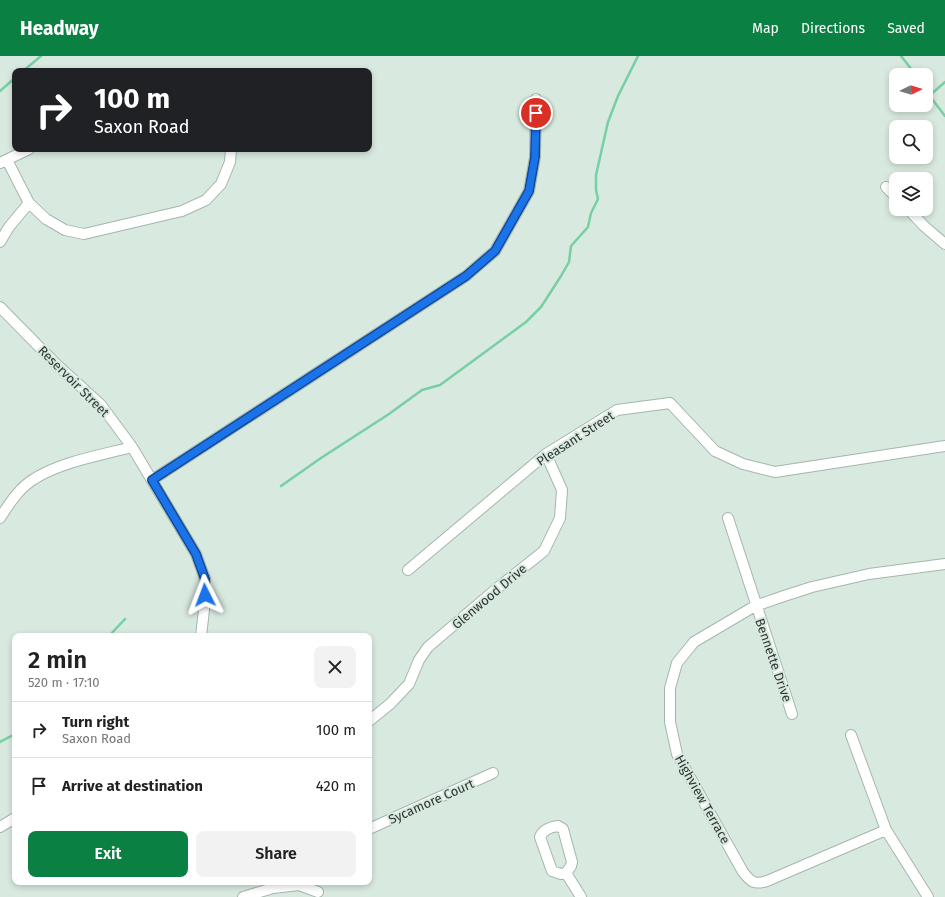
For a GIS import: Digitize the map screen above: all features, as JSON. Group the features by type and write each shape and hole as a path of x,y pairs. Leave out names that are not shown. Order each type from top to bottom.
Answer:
{"street":[{"path":"152,480 466,276 495,251 529,191 535,157 536,99"},
{"path":"22,152 3,161 29,203 46,219 66,230 84,234 182,211 206,200 220,184 230,162 231,152"},
{"path":"886,187 889,190"},
{"path":"0,242 9,227 29,203"},
{"path":"915,216 945,244"},
{"name":"Reservoir Street","path":"0,306 56,364 101,405 132,447 196,554 205,579 201,633"},
{"name":"Pleasant Street","path":"408,570 546,454 617,410 670,403 715,451 743,464 775,472 945,446"},
{"path":"0,518 14,497 33,479 58,467 132,447"},
{"name":"Glenwood Drive","path":"372,719 390,704 409,684 419,660 428,647 544,551 560,518 562,490 546,454"},
{"name":"Bennette Drive","path":"728,518 792,714"},
{"name":"Highview Terrace","path":"886,830 759,884 750,881 743,872 677,754 670,722 670,688 676,663 694,642 756,606 812,587 869,574 945,564"},
{"path":"851,735 886,830 928,897"},
{"name":"Sycamore Court","path":"372,828 493,773"},
{"path":"0,827 12,820"},
{"path":"566,873 581,897"},
{"path":"257,895 260,885"},
{"path":"243,897 257,895 273,888 299,885 318,892"}],"waterway":[{"path":"27,68 41,56"},
{"path":"281,486 389,414 422,390 440,385 526,322 541,307 569,262 571,246 588,227 591,213 598,199 596,190 596,175 608,122 618,96 638,56"},
{"path":"901,56 910,68"},
{"path":"0,91 12,81"},
{"path":"933,92 945,82"},
{"path":"933,100 945,116"},
{"path":"112,633 125,619"},
{"path":"0,742 12,736"}],"route":[{"path":"205,595 205,579 196,554 152,480 466,276 495,251 529,191 535,157 536,113"}]}
